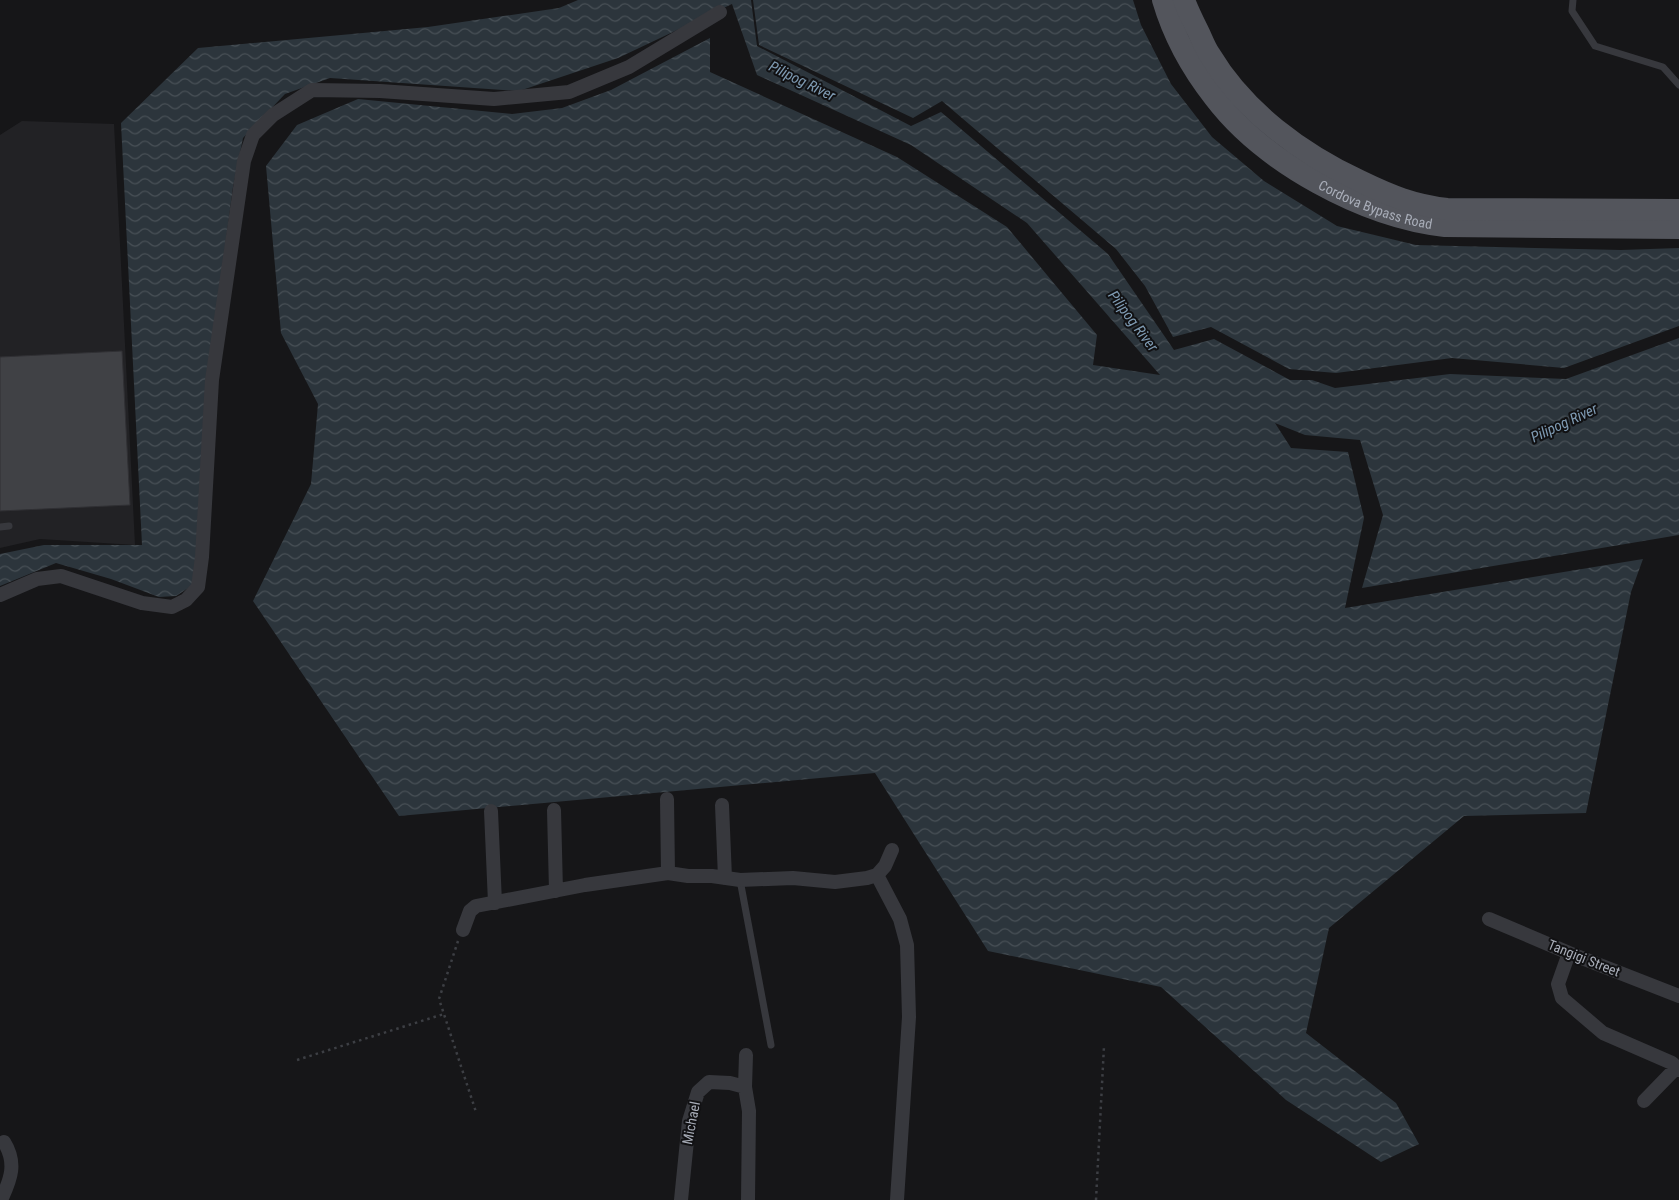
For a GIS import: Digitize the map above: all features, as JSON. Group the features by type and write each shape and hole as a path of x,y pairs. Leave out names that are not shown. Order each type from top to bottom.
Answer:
{"main road":[{"name":"Cordova Bypass Road","path":"1162,0 1167,15 1191,64 1214,98 1235,121 1274,156 1320,184 1365,205 1422,223 1445,226 1679,210"},
{"name":"Cordova Bypass Road","path":"1184,0 1210,56 1245,100 1287,139 1334,169 1396,198 1424,206 1447,209 1582,218 1679,228"}],"street":[{"path":"0,595 37,579 60,576 142,603 172,607 186,600 198,587 202,557 212,380 244,161 253,134 273,115 312,90 380,91 494,99 569,92 629,67 720,12"},
{"path":"667,799 668,873"},
{"path":"722,805 724,878"},
{"path":"554,810 556,891"},
{"path":"491,811 495,902"},
{"path":"463,930 470,911 476,906 668,873 740,880 793,878 835,882 867,878 878,875 885,866 892,850"},
{"path":"878,875 900,919 907,945 909,1017 897,1200"},
{"name":"Tangigi Street","path":"1489,919 1679,996"},
{"path":"1569,953 1558,984 1562,998 1603,1033 1672,1063 1678,1069 1644,1101"},
{"path":"746,1054 745,1088 749,1111 748,1200"},
{"name":"Michael","path":"681,1200 689,1121 698,1092 709,1082 730,1083 745,1088"},
{"path":"2,1200 10,1181 12,1162 10,1151 4,1142"}],"lane":[{"path":"1573,0 1572,11 1595,46 1663,67 1679,85"},
{"path":"0,527 9,526"},
{"path":"740,880 771,1046"}],"path":[{"path":"463,930 439,999 476,1112"},
{"path":"297,1060 444,1014"},
{"path":"1096,1200 1104,1046"}],"shaded area":[{"path":"22,121 114,124 135,545 40,539 0,548 0,135"}],"water":[{"name":"Pilipog River","path":"578,0 751,0 757,46 911,126 941,112 1108,254 1174,350 1214,339 1290,380 1312,380 1335,388 1450,374 1566,379 1679,338 1679,535 1362,588 1383,515 1360,440 1305,435 1275,423 1291,448 1348,452 1364,518 1345,608 1643,559 1631,592 1586,813 1464,816 1329,928 1306,1033 1396,1103 1419,1144 1381,1162 1286,1100 1161,987 988,951 875,773 399,816 253,601 311,484 318,404 281,333 266,166 297,125 358,99 512,114 562,108 611,90 710,38 710,72 897,157 1007,227 1097,335 1093,365 1160,375 1027,223 911,145 757,75 732,4 618,58 519,91 330,78 285,94 243,138 233,187 211,352 201,560 193,585 176,596 159,597 111,579 56,563 0,586 0,554 44,545 142,545 121,123 198,48 428,27 559,8"},
{"path":"753,0 1133,0 1141,25 1171,84 1212,137 1264,181 1337,226 1416,245 1621,250 1679,248 1679,326 1564,368 1452,358 1336,373 1289,369 1211,327 1173,337 1145,286 1116,249 942,101 913,118 759,45"}],"building":[{"path":"122,351 130,505 0,511 0,357"}]}
